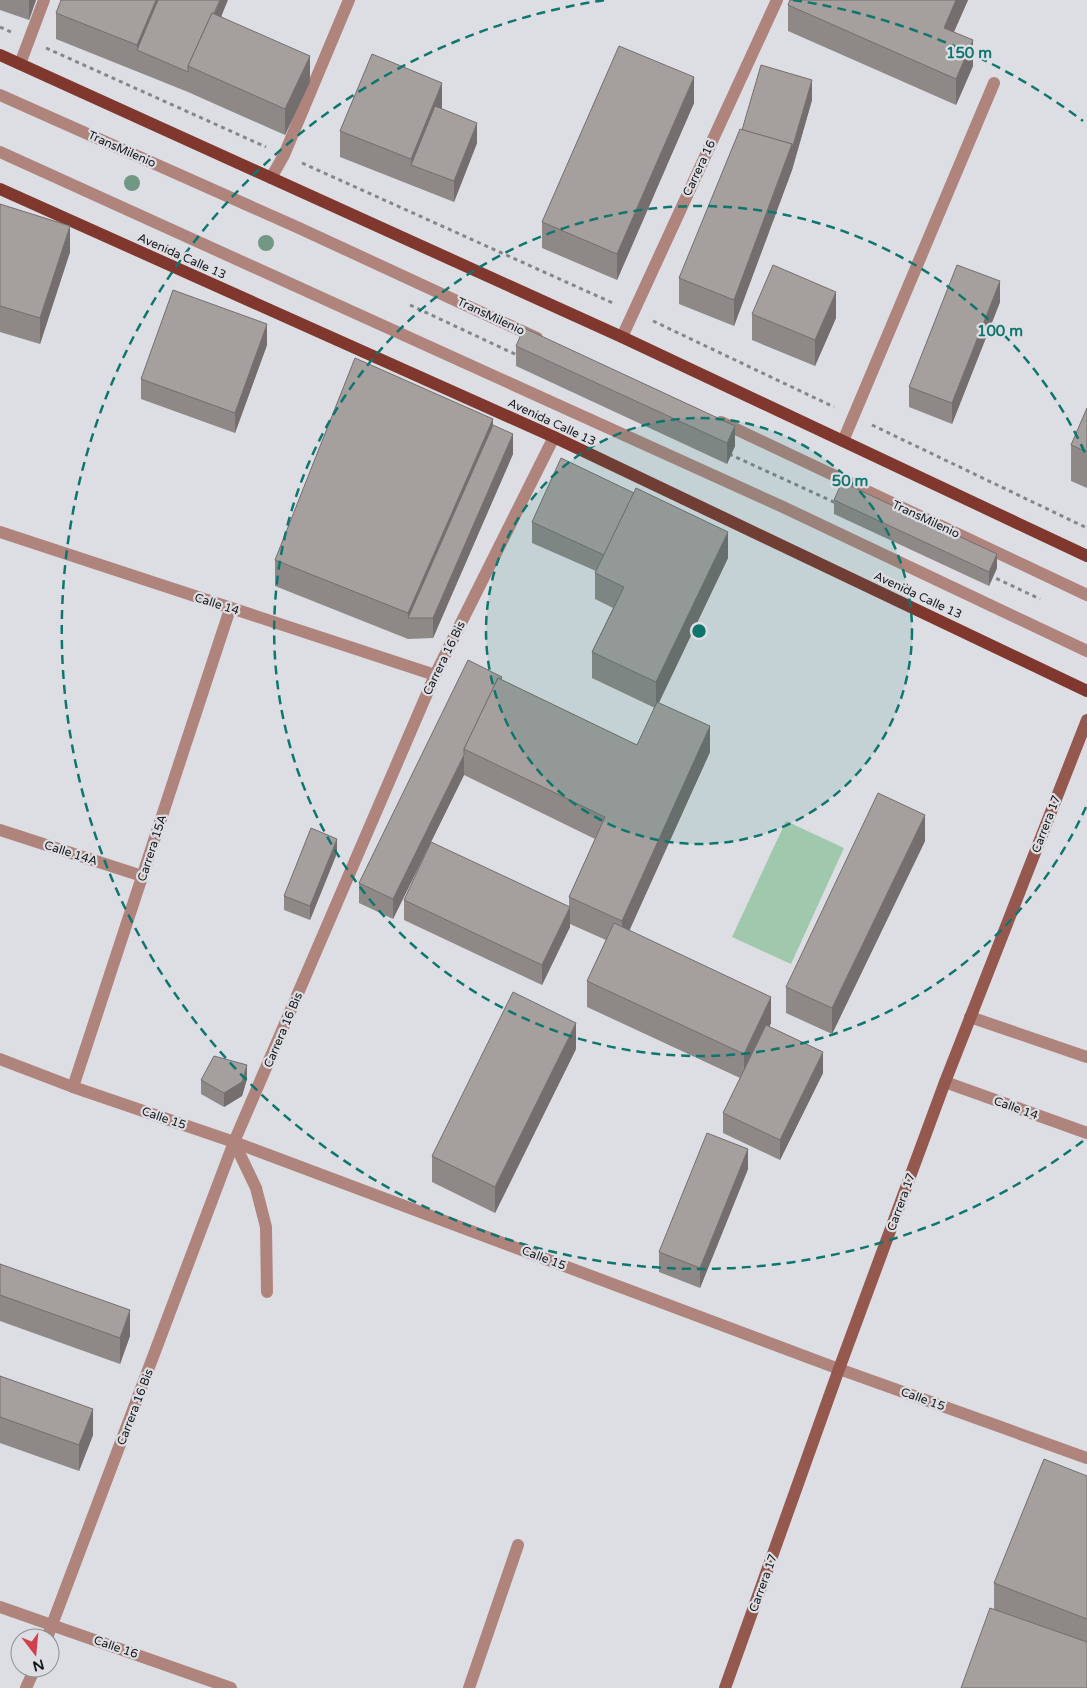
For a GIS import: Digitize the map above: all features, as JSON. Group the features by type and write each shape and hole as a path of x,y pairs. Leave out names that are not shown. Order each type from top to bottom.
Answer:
{"main road":[{"path":"0,55 622,337 1087,556"},
{"name":"Avenida Calle 13","path":"0,189 554,437 1087,691"}],"street":[{"path":"20,64 44,0"},
{"path":"271,178 284,155 349,0"},
{"name":"Carrera 16","path":"622,337 777,0"},
{"path":"843,441 994,83"},
{"name":"TransMilenio","path":"0,95 300,228 546,342"},
{"path":"0,152 783,507 1087,651"},
{"name":"TransMilenio","path":"707,416 1087,596"},
{"name":"Carrera 16 Bis","path":"51,1628 234,1142 435,675 554,437"},
{"name":"Calle 14","path":"0,532 435,675"},
{"name":"Carrera 15A","path":"73,1087 230,609"},
{"name":"Carrera 17","path":"725,1688 839,1369 945,1082 1087,720"},
{"name":"Calle 14A","path":"0,830 142,876"},
{"path":"970,1017 1087,1057"},
{"name":"Calle 15","path":"0,1059 73,1087 234,1142 839,1369 1087,1458"},
{"name":"Calle 14","path":"945,1082 1087,1133"},
{"path":"234,1142 256,1188 266,1227 267,1292"},
{"path":"469,1688 518,1546"},
{"name":"Calle 16","path":"0,1607 232,1688"}],"path":[{"path":"0,28 633,312 1087,528"},
{"path":"410,305 520,356"},
{"path":"722,450 838,504"},
{"path":"985,572 1042,600"}],"green space":[{"path":"786,821 844,848 791,964 732,937"}],"building":[{"path":"61,0 156,0 137,45 56,13"},
{"path":"158,0 220,0 214,13 212,13 188,66 188,72 137,50"},
{"path":"790,0 956,0 944,28 973,40 956,79 788,5"},
{"path":"212,13 310,56 285,109 188,66"},
{"path":"619,46 694,77 617,254 542,222"},
{"path":"372,54 442,83 411,159 340,131"},
{"path":"761,65 812,80 792,149 792,144 742,130"},
{"path":"435,106 477,123 454,181 411,165"},
{"path":"740,129 792,144 734,300 679,278"},
{"path":"0,204 70,226 40,318 0,306"},
{"path":"773,265 836,292 815,340 752,314"},
{"path":"957,265 1000,281 952,403 909,387"},
{"path":"173,290 267,324 235,413 141,379"},
{"path":"524,328 735,426 727,443 516,346"},
{"path":"355,358 493,419 408,613 275,560"},
{"path":"1087,408 1087,452 1071,445"},
{"path":"493,425 513,434 433,618 408,618"},
{"path":"561,458 634,493 604,555 532,522"},
{"path":"842,482 997,554 989,572 834,500"},
{"path":"636,488 728,532 656,682 592,652 624,587 595,573"},
{"path":"468,660 502,677 501,679 498,678 464,749 464,755 393,899 359,883"},
{"path":"498,678 637,745 657,702 710,726 622,921 569,897 605,817 464,749"},
{"path":"878,793 925,815 832,1008 786,987"},
{"path":"311,828 337,839 310,906 284,896"},
{"path":"431,842 570,907 542,965 404,900"},
{"path":"614,923 771,997 744,1054 587,981"},
{"path":"513,992 576,1023 495,1187 432,1156"},
{"path":"766,1025 823,1052 780,1140 723,1113"},
{"path":"214,1056 247,1065 242,1082 224,1093 201,1080"},
{"path":"707,1133 748,1149 700,1268 659,1252"},
{"path":"0,1264 130,1310 120,1338 0,1295"},
{"path":"0,1376 93,1409 79,1445 0,1417"},
{"path":"1044,1459 1087,1476 1087,1619 994,1583"},
{"path":"990,1608 1087,1642 1087,1688 961,1688"}]}
